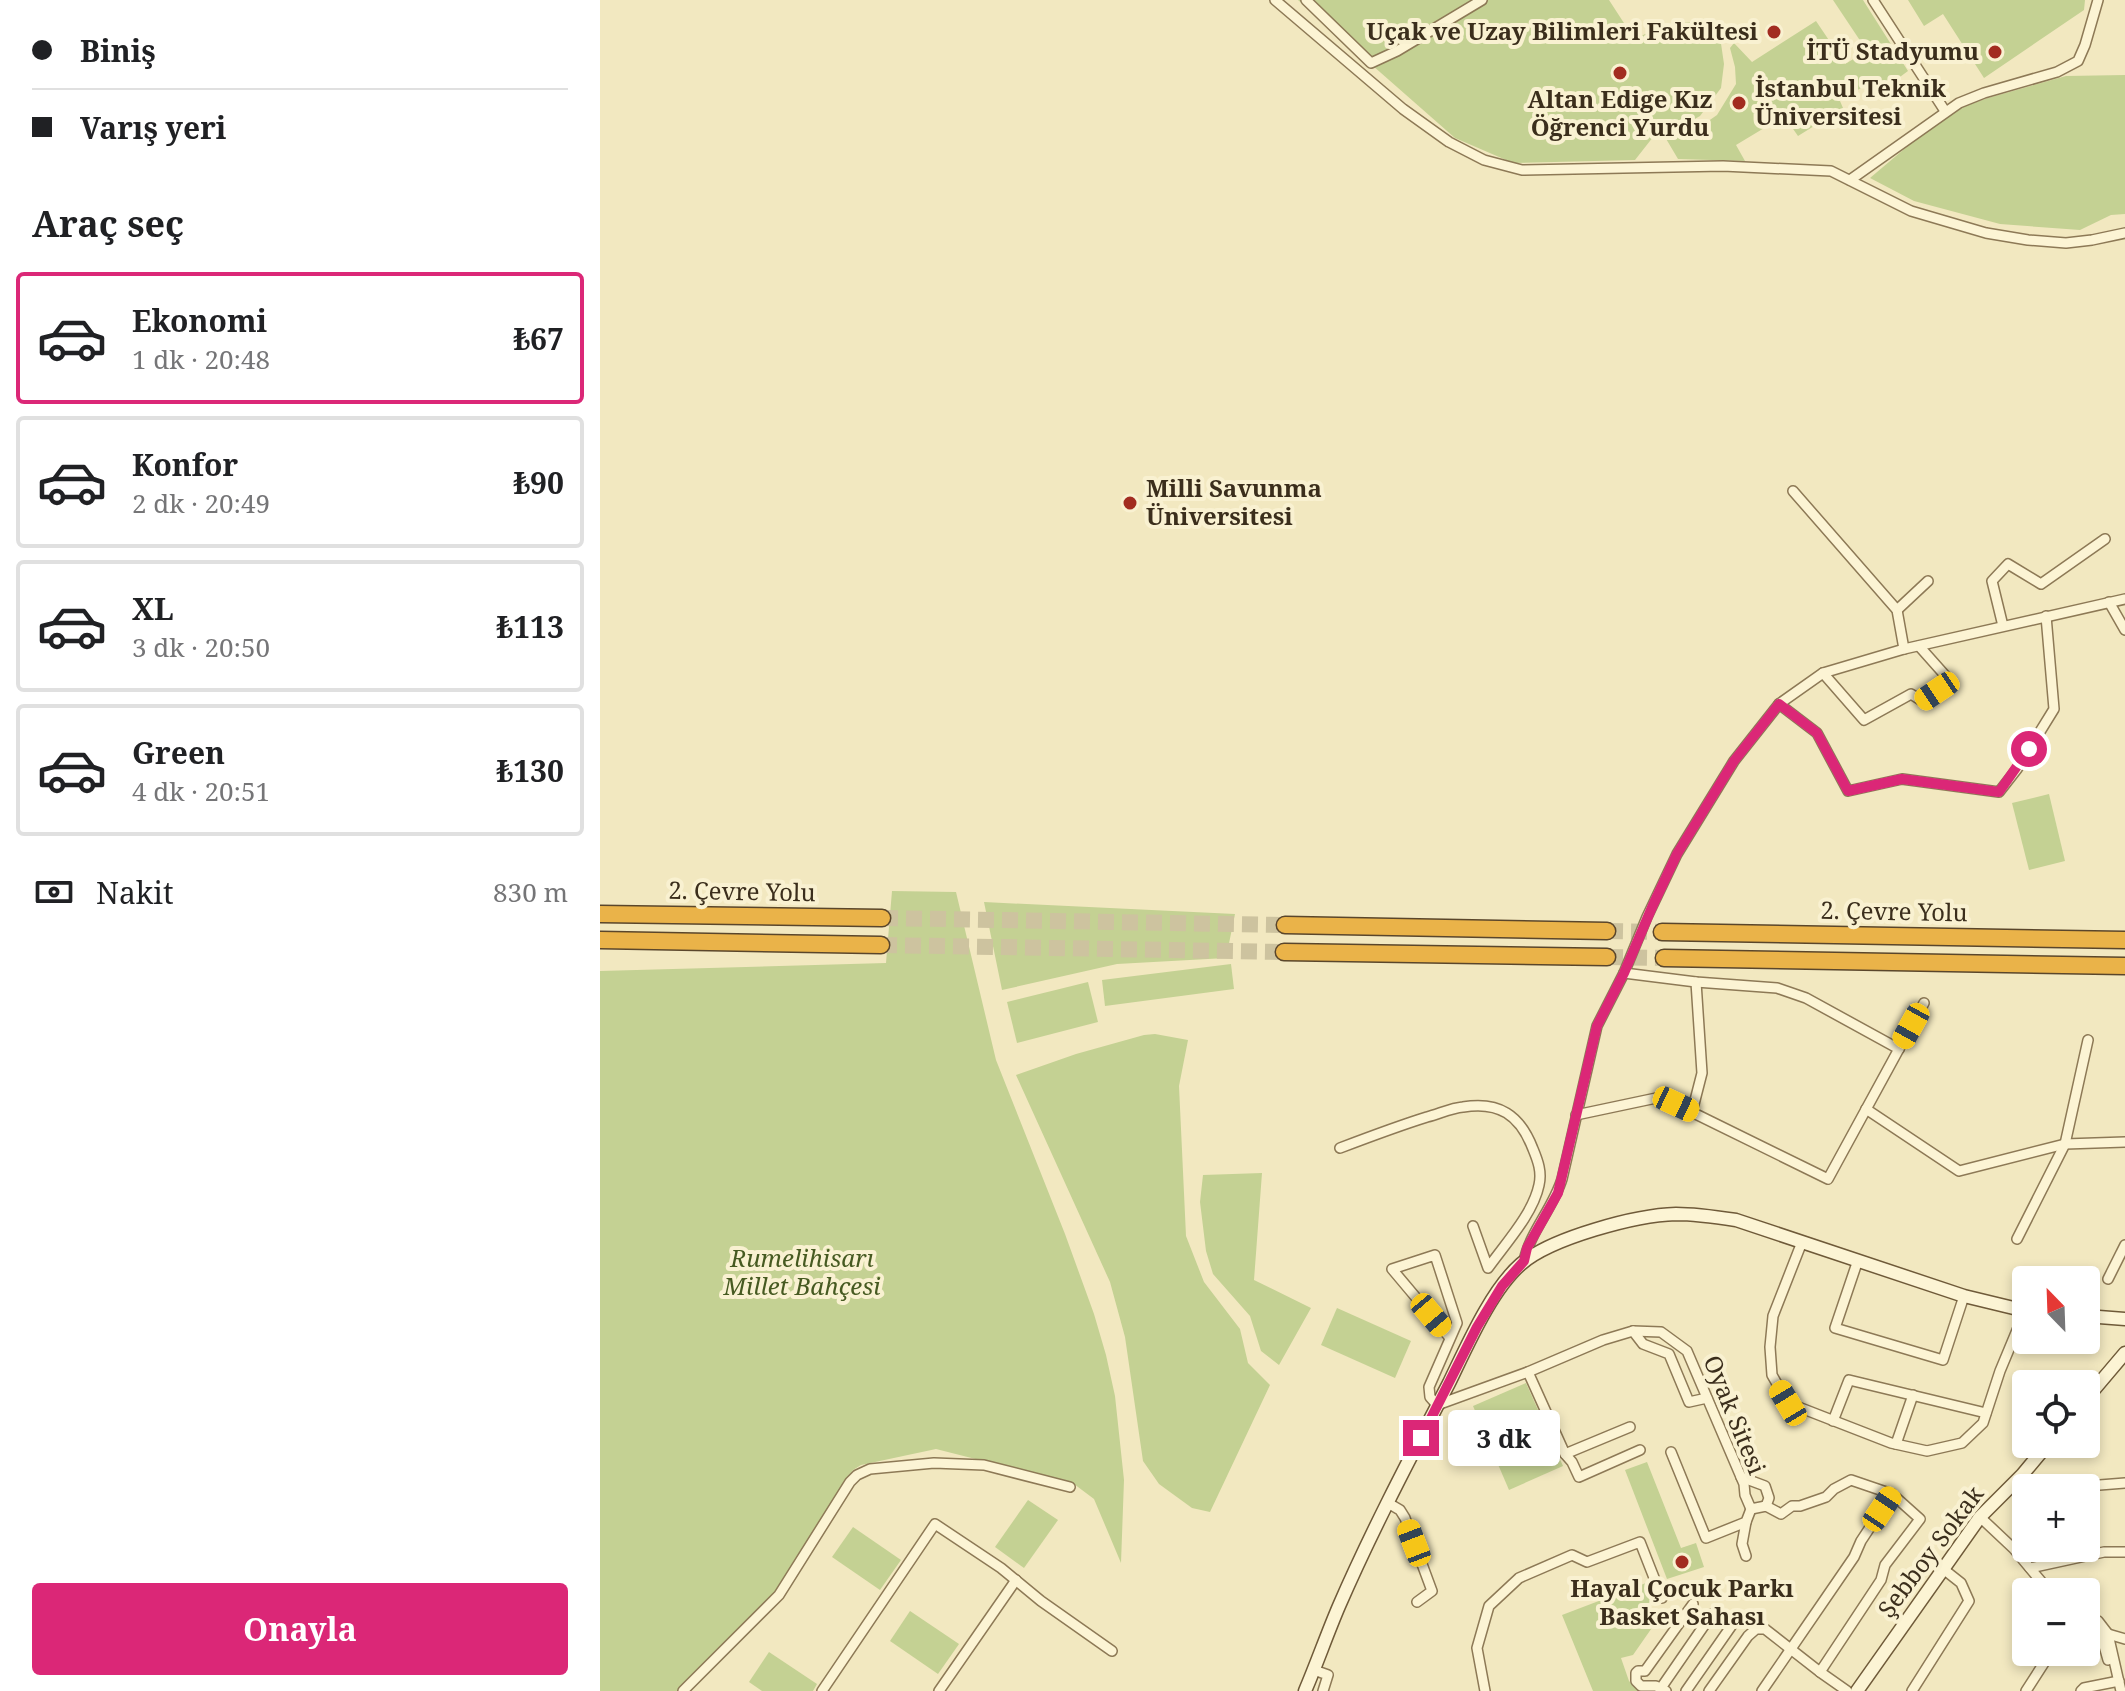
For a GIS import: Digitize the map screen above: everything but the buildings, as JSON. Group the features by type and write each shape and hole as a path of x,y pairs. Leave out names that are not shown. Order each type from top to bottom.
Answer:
{"highway":[{"name":"2. Çevre Yolu","path":"600,914 882,918"},
{"path":"1285,925 1607,931"},
{"name":"2. Çevre Yolu","path":"1662,932 2125,940"},
{"name":"2. Çevre Yolu","path":"600,940 881,945"},
{"path":"1284,952 1607,957"},
{"name":"2. Çevre Yolu","path":"1664,958 2125,966"}],"main road":[{"path":"1305,1691 1340,1605 1437,1405 1477,1327 1502,1286 1524,1261 1570,1238 1608,1226 1664,1215 1713,1216 1736,1220 1964,1296 2012,1308"},
{"path":"2100,1317 2125,1319"},
{"path":"2100,1382 2125,1353"},
{"name":"Şebboy Sokak","path":"2023,1474 2036,1458"},
{"name":"Şebboy Sokak","path":"1857,1691 1980,1517 2012,1485"}],"street":[{"path":"1275,0 1403,109 1463,151 1498,165 1522,170 1670,166 1831,171 1911,211 1986,233 2066,243 2125,233"},
{"path":"1306,0 1371,63 1482,0"},
{"path":"1873,0 1945,111"},
{"path":"1850,180 1959,103 2057,72 2078,61 2098,0"},
{"path":"1793,491 1897,610 1904,649"},
{"path":"2003,626 1992,581 2008,564 2041,584 2105,539"},
{"path":"1897,610 1928,581"},
{"path":"1524,1261 1527,1248 1558,1193 1597,1026 1677,854 1734,761 1779,704 1823,673 1904,649 2125,599"},
{"path":"2109,602 2125,630"},
{"path":"1779,704 1817,733 1848,791 1902,779 1999,792 2054,709 2046,616"},
{"path":"1823,673 1864,720 1911,694 1922,701 1951,682 1919,646"},
{"path":"1624,973 1777,988 1806,998 1899,1049"},
{"path":"1692,1112 1702,1073 1696,982"},
{"path":"1576,1115 1661,1097 1828,1179 1924,1003"},
{"path":"2017,1239 2065,1144 2088,1040"},
{"path":"1340,1148 1461,1107 1485,1105 1504,1110 1528,1135 1540,1168 1540,1184 1531,1207 1488,1268 1473,1226"},
{"path":"1866,1109 1959,1171 2065,1144 2125,1142"},
{"path":"1802,1242 1773,1316 1770,1347 1772,1375 1788,1403 1896,1444 1927,1451 1962,1443 1983,1423 2012,1343"},
{"path":"2108,1279 2125,1245"},
{"path":"1450,1338 1392,1269 1435,1255 1457,1323 1429,1387 1430,1397 1437,1405 1633,1331 1643,1344 1669,1354 1689,1402 1707,1398"},
{"path":"1858,1260 1835,1328 1943,1360 1964,1296"},
{"name":"Oyak Sitesi","path":"1633,1331 1661,1332 1687,1351 1741,1477 1751,1509 1766,1506 1781,1514"},
{"path":"1528,1372 1565,1454 1579,1477 1640,1450"},
{"path":"1833,1421 1849,1380 1986,1413"},
{"path":"1896,1444 1913,1395"},
{"path":"1565,1454 1630,1427"},
{"path":"1671,1452 1706,1538 1746,1522"},
{"path":"683,1691 779,1595 857,1475 870,1469 934,1463 984,1465 1070,1487"},
{"path":"1741,1477 1765,1486 1769,1498 1766,1506"},
{"path":"1786,1525 1781,1514 1792,1506 1826,1497 1851,1480 1892,1494 1920,1519 1885,1565 1881,1580 1820,1672"},
{"path":"2100,1485 2125,1483"},
{"path":"1762,1691 1854,1557 1892,1494"},
{"path":"1388,1503 1400,1510 1405,1518 1432,1591 1417,1602"},
{"path":"1746,1556 1742,1544 1751,1509"},
{"path":"1980,1517 2014,1549 2038,1578"},
{"path":"822,1691 935,1524 1001,1568 1041,1601 1112,1651"},
{"path":"1485,1691 1477,1648 1489,1606 1519,1578 1572,1555 1587,1562 1640,1542 1662,1598"},
{"path":"2030,1568 2104,1552 2125,1552"},
{"path":"1912,1691 1969,1601 1961,1583 1942,1568"},
{"path":"939,1691 1016,1580"},
{"path":"1693,1604 1645,1671 1636,1673 1636,1681 1641,1686 1664,1690 1712,1614"},
{"path":"2100,1624 2108,1634 2119,1686"},
{"path":"1686,1691 1732,1625"},
{"path":"2100,1627 2119,1686"},
{"path":"1709,1691 1756,1629 1765,1629 1847,1691"},
{"path":"2108,1634 2125,1639"},
{"path":"2026,1691 2042,1666"},
{"path":"1314,1670 1328,1675 1323,1691"},
{"path":"2081,1691 2084,1688 2119,1686"}],"green space":[{"path":"1298,0 1609,0 1635,40 1656,29 1675,24 1718,23 1724,64 1721,88 1700,116 1677,129 1657,132 1635,160 1513,163 1455,138"},
{"path":"1833,0 1863,0 1908,71 1881,91 1872,81 1840,101 1843,108 1798,136 1784,116 1736,145 1745,161 1678,159 1665,137 1694,131 1717,115 1736,84 1730,48 1734,43 1752,62 1816,21 1845,64 1867,51"},
{"name":"İTÜ Stadyumu","path":"1908,0 2085,0 2084,10 1984,78 1943,14 1924,26"},
{"path":"2125,75 2125,214 2111,215 2080,230 2000,224 1914,201 1870,178 1948,112 2066,76"},
{"path":"2049,794 2065,861 2029,870 2012,803"},
{"name":"Rumelihisarı Millet Bahçesi","path":"892,891 956,892 996,1060 1065,1234 1106,1355 1115,1396 1124,1480 1121,1563 1094,1499 1074,1484 936,1449 861,1465 853,1470 775,1596 679,1691 600,1691 600,971 886,963"},
{"path":"984,902 1235,914 1226,958 1117,964 1002,990"},
{"path":"1231,964 1234,989 1105,1006 1102,980"},
{"path":"1088,982 1098,1022 1017,1043 1007,1002"},
{"path":"1155,1034 1188,1040 1179,1086 1186,1236 1204,1282 1240,1329 1248,1363 1270,1385 1210,1512 1192,1508 1159,1484 1143,1461 1125,1337 1110,1282 1016,1075 1076,1054"},
{"path":"1262,1173 1254,1280 1311,1308 1279,1365 1261,1351 1250,1316 1213,1274 1206,1251 1200,1202 1203,1175"},
{"path":"1337,1308 1411,1341 1395,1378 1321,1345"},
{"path":"1526,1383 1563,1466 1509,1490 1473,1406"},
{"path":"1647,1462 1681,1548 1696,1543 1704,1567 1667,1579 1625,1470"},
{"path":"1028,1500 1058,1520 1024,1568 995,1547"},
{"path":"853,1527 901,1560 880,1590 832,1557"},
{"path":"1646,1583 1653,1601 1635,1609 1639,1621 1651,1617 1656,1622 1633,1655 1621,1658 1629,1681 1639,1691 1593,1691 1562,1615"},
{"path":"910,1611 959,1644 938,1674 890,1641"},
{"path":"769,1652 817,1684 813,1691 762,1691 749,1682"}],"tunnel":[{"path":"882,918 1285,925"},
{"path":"1607,931 1662,932"},
{"path":"881,945 1284,952"},
{"path":"1607,957 1664,958"}],"place":[{"name":"Uçak ve Uzay Bilimleri Fakültesi","path":"1774,32"},
{"name":"İTÜ Stadyumu","path":"1995,52"},
{"name":"Altan Edige Kız Öğrenci Yurdu","path":"1620,73"},
{"name":"İstanbul Teknik Üniversitesi","path":"1739,103"},
{"name":"Milli Savunma Üniversitesi","path":"1130,503"},
{"name":"Hayal Çocuk Parkı Basket Sahası","path":"1682,1562"}],"route":[{"path":"1421,1438 1477,1327 1502,1286 1524,1261 1527,1248 1558,1193 1597,1026 1677,854 1734,761 1779,704 1817,733 1848,791 1902,779 1999,792 2029,749"}]}
